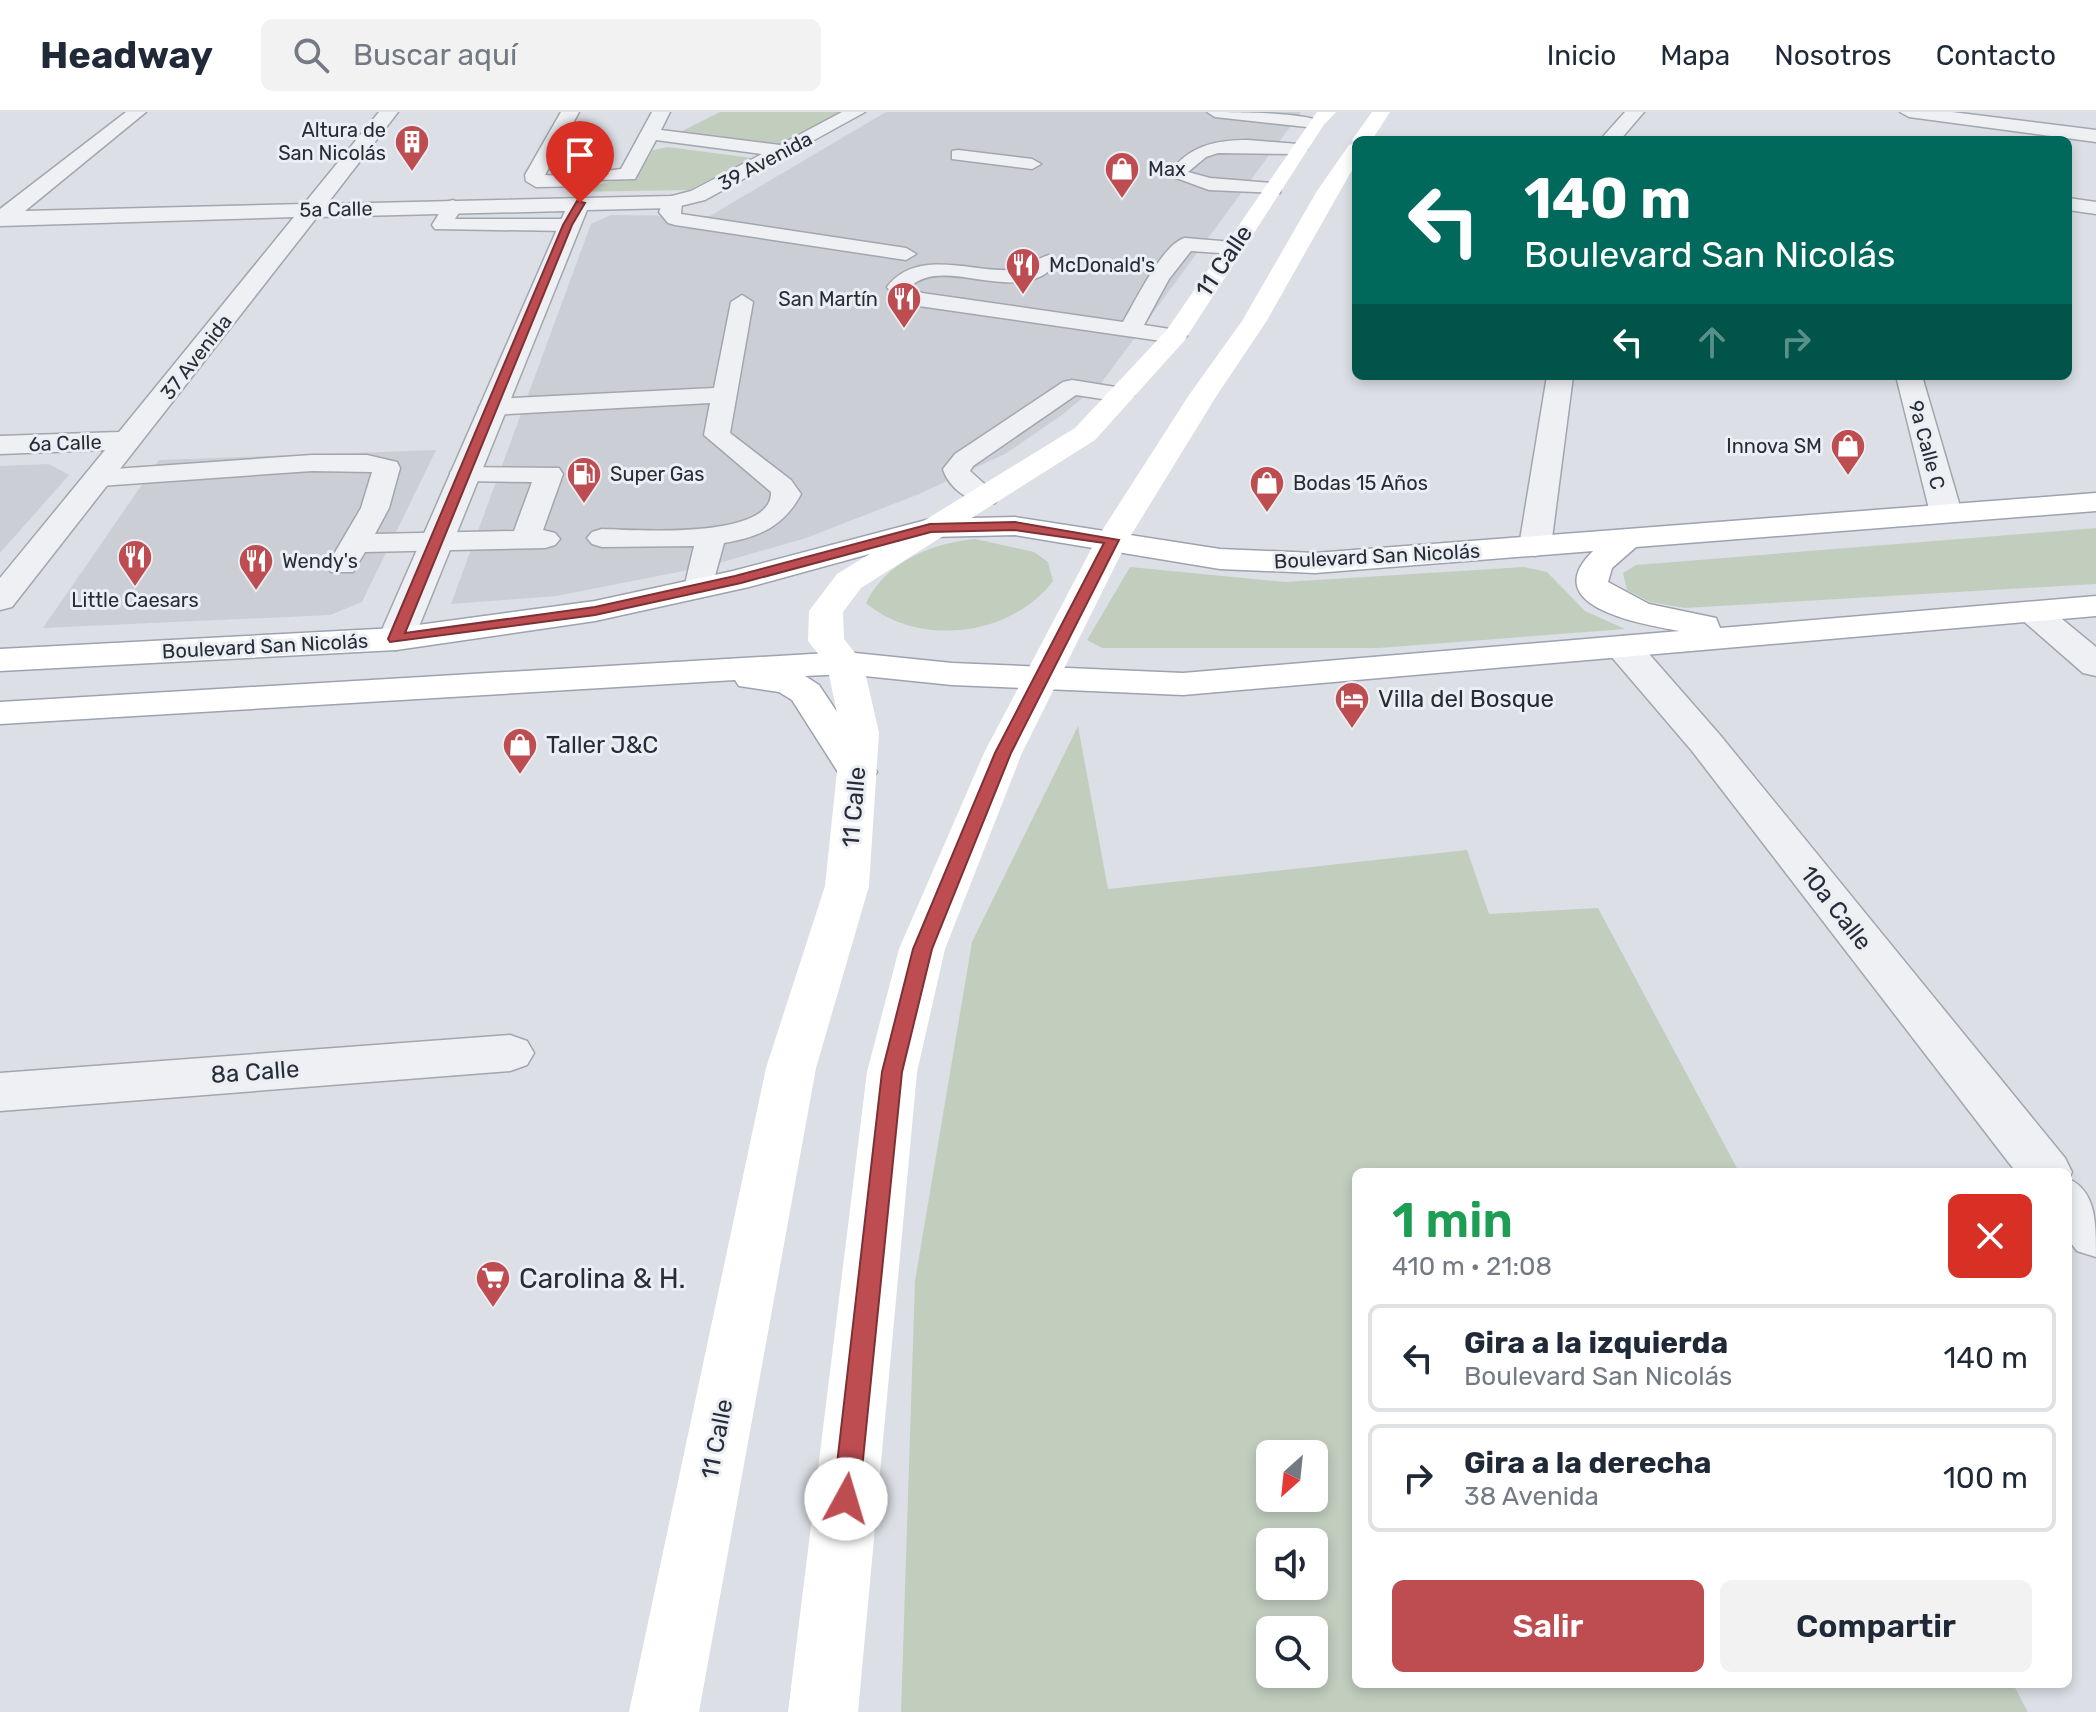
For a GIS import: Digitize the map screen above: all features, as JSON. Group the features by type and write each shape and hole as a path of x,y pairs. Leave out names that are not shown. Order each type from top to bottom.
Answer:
{"main road":[{"path":"1365,136 1381,112"},
{"name":"11 Calle","path":"664,1712 791,1068 847,886 860,733 845,663 826,641 826,611 849,581 1085,434 1175,336 1184,281 1233,248 1322,118"},
{"path":"823,1712 892,1072 922,949 1003,753 1044,679 1112,540 1203,395 1254,322 1327,191 1352,155"},
{"name":"Boulevard San Nicolás","path":"0,660 396,639 595,611 699,588 930,528 1015,526 1220,559 1292,563 2096,502"},
{"path":"1627,539 1592,570 1591,584 1601,597 1639,613 1768,635"},
{"path":"0,713 845,663 1044,679 1183,684 2096,606"},
{"path":"650,674 789,682 806,693 857,772"}],"street":[{"path":"1,218 137,112"},
{"name":"37 Avenida","path":"0,600 131,440 389,112"},
{"path":"570,112 535,175 536,181 606,181 615,176 628,175 661,112"},
{"name":"39 Avenida","path":"672,202 698,196 856,112"},
{"path":"1614,136 1635,112"},
{"path":"1909,112 2096,136"},
{"path":"648,138 778,154"},
{"name":"5a Calle","path":"1,218 453,206 574,214 672,202"},
{"path":"2072,205 2096,208"},
{"path":"396,639 574,214"},
{"path":"1535,546 1559,380"},
{"name":"9a Calle C","path":"1910,380 1946,513"},
{"name":"6a Calle","path":"0,445 131,440"},
{"path":"2033,612 2096,665"},
{"name":"10a Calle","path":"1623,647 1706,743 2043,1168"},
{"name":"8a Calle","path":"0,1092 510,1053"},
{"path":"2072,1205 2096,1235"}],"lane":[{"path":"1215,112 1322,118"},
{"path":"1273,189 1209,184 1177,175 1195,152 1214,147 1298,149"},
{"path":"958,155 1032,164"},
{"path":"672,202 669,212 675,219 906,254"},
{"path":"1130,330 1184,281 1185,244 1233,248"},
{"path":"1049,261 1045,267 1017,275 949,271 918,273 903,279 898,287 904,294 919,299 1175,336"},
{"path":"602,538 711,538 768,522 782,511 787,494 717,435 742,302"},
{"path":"985,497 957,474 959,464 1072,387 1122,395"},
{"path":"492,407 724,395"},
{"path":"100,478 312,463 367,463 387,468 375,508 349,555 436,540 535,539 549,474 464,473"},
{"path":"699,588 711,538"}],"shaded area":[{"path":"886,112 1301,112 1102,382 1062,415 1005,454 919,494 806,538 709,566 556,596 451,604 591,224 611,215 710,216"},
{"path":"436,450 362,602 330,615 43,628 159,460"},
{"path":"49,464 69,475 0,553 0,466"}],"green space":[{"path":"720,112 841,112 781,145 680,132"},
{"path":"668,147 752,158 689,190 570,192 566,186 601,184 638,175 653,150"},
{"path":"2096,528 2096,584 1685,608 1650,602 1627,590 1623,573 1636,565"},
{"path":"975,539 1034,552 1048,562 1053,581 1035,600 1014,614 964,630 912,626 888,617 866,603 885,576 912,557 942,545"},
{"path":"1130,567 1285,582 1524,567 1547,572 1585,611 1625,629 1379,648 1102,648 1087,640"},
{"path":"1078,726 1108,889 1467,850 1489,914 1598,908 1737,1168 1352,1168 1352,1688 2015,1688 2028,1712 901,1712 915,1281 972,942"}],"place":[{"name":"Altura de San Nicolás","path":"412,173"},
{"name":"Max","path":"1122,200"},
{"name":"McDonald's","path":"1023,296"},
{"name":"San Martín","path":"904,330"},
{"name":"Innova SM","path":"1848,477"},
{"name":"Super Gas","path":"584,505"},
{"name":"Bodas 15 Años","path":"1267,514"},
{"name":"Little Caesars","path":"135,588"},
{"name":"Wendy's","path":"256,592"},
{"name":"Villa del Bosque","path":"1352,730"},
{"name":"Taller J&C","path":"520,776"},
{"name":"Carolina & H.","path":"493,1309"}],"route":[{"path":"580,203 568,225 396,639 595,611 737,580 930,528 1015,526 1112,540 1044,679 1003,753 922,949 892,1072 846,1499"}]}
